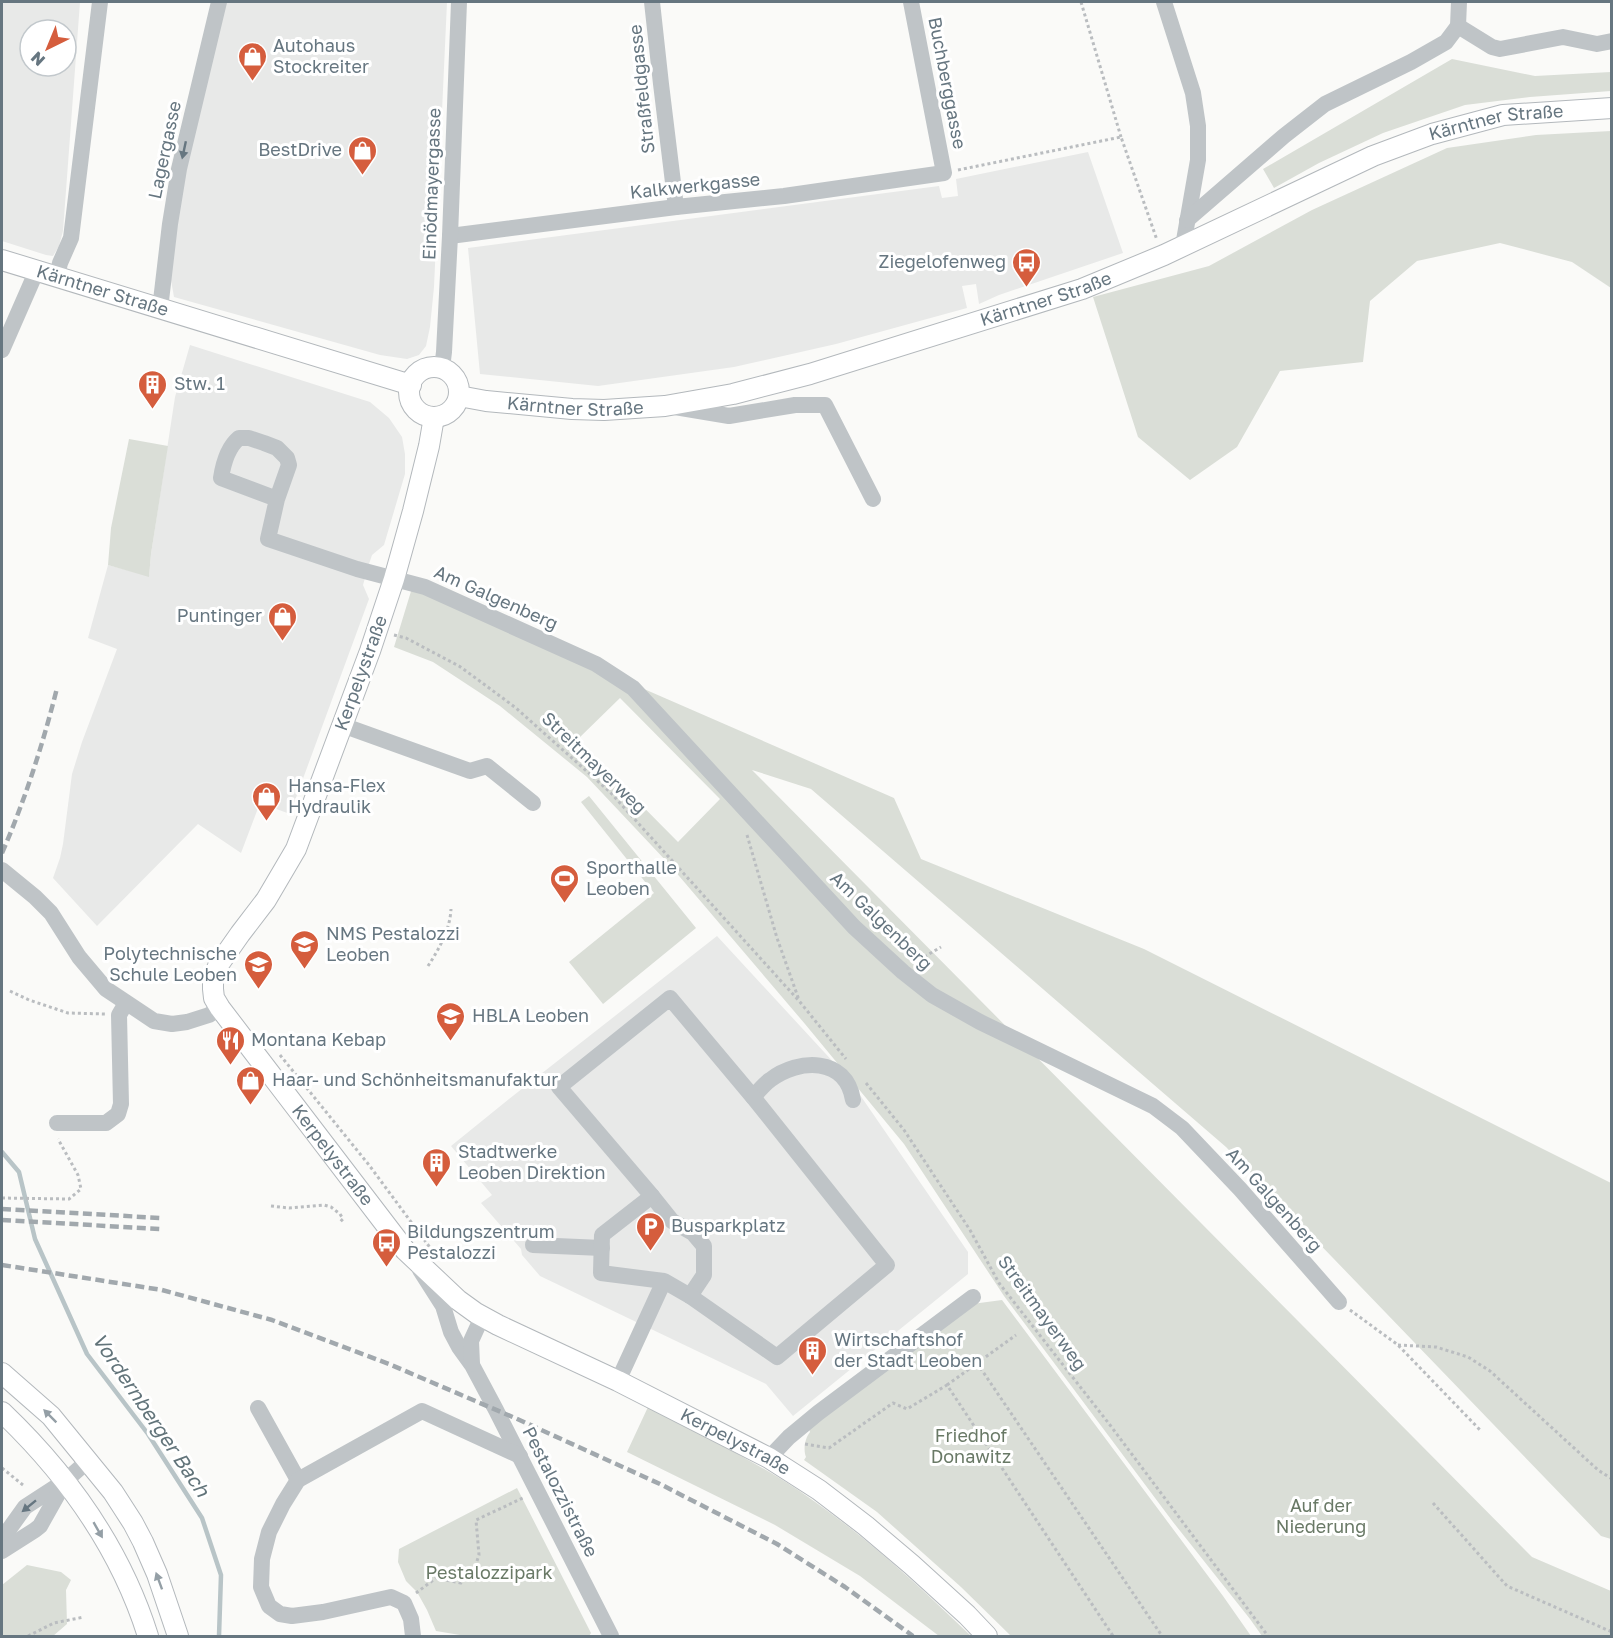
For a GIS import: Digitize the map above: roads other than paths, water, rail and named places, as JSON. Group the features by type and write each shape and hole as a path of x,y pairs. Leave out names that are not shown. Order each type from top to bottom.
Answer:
{"main road":[{"name":"Kärntner Straße","path":"459,396 486,401 604,410 665,406 733,394 810,374 1082,289 1164,255 1373,156 1432,134 1503,115 1611,108"},
{"name":"Kärntner Straße","path":"2,260 411,385"},
{"path":"432,367 442,368 450,372 455,379 459,396 453,409 447,413 434,417 424,415 412,402 409,393 411,385 415,376 423,370 432,367"},
{"name":"Kerpelystraße","path":"434,417 413,511 394,579 296,849 266,900 219,964 213,978 214,998 411,1257 441,1285 476,1313 618,1381 769,1458 819,1490 912,1564 987,1636"},
{"path":"2,1372 51,1416 113,1492 143,1542 157,1574 178,1636"},
{"path":"2,1412 65,1481 96,1525 132,1594 148,1636"}],"street":[{"path":"57,276 71,238 100,2"},
{"name":"Lagergasse","path":"160,309 179,169 219,2"},
{"name":"Einödmayergasse","path":"442,368 450,236 459,2"},
{"name":"Straßfeldgasse","path":"652,2 676,207"},
{"name":"Buchberggasse","path":"911,2 944,173"},
{"path":"1164,2 1193,93 1198,126 1198,160 1183,246"},
{"path":"1187,220 1284,136 1325,104 1411,62 1446,42 1458,26 1459,2"},
{"path":"1458,26 1487,45 1500,49 1563,37 1597,44 1611,41"},
{"name":"Kalkwerkgasse","path":"450,236 676,207 784,196 944,173"},
{"path":"2,350 37,270"},
{"path":"665,406 729,416 795,405 825,405 873,499"},
{"name":"Am Galgenberg","path":"277,500 268,539 357,569 425,587 596,664 633,688 854,927 903,972 932,995 980,1022 1153,1106 1182,1128 1240,1189 1339,1302"},
{"path":"342,725 470,771 487,766 533,803"},
{"path":"2,870 51,913 79,957 106,989 154,1021 172,1024 187,1022 209,1015 220,1008"},
{"path":"651,1196 602,1235 601,1273 664,1281 690,1296 777,1357 887,1265 753,1096 670,998 559,1087 651,1196 672,1221 693,1233 704,1246 704,1275 690,1296"},
{"path":"57,1123 106,1123 118,1114 121,1104 119,1015 126,1003"},
{"path":"753,1096 778,1075 801,1065 816,1065 836,1071 851,1088 853,1100"},
{"path":"533,1245 602,1248"},
{"name":"Pestalozzistraße","path":"411,1257 443,1306 459,1347 472,1365 520,1456 611,1636"},
{"path":"618,1381 664,1281"},
{"path":"769,1458 818,1413 972,1297"},
{"path":"452,1332 461,1316 476,1313 471,1341 472,1365"},
{"path":"258,1408 298,1480"},
{"path":"413,1636 411,1619 404,1603 391,1597 323,1612 292,1616 280,1614 269,1606 261,1587 262,1559 269,1532 283,1504 298,1480 422,1411 520,1456"},
{"path":"2,1539 25,1508 65,1481 88,1460"},
{"path":"2,1551 40,1526 65,1481"}],"waterway":[{"name":"Vordernberger Bach","path":"2,1152 19,1172 35,1239 87,1354 148,1434 202,1518 221,1575 219,1636"}],"railway":[{"path":"2,853 33,772 57,688"},
{"path":"2,1209 161,1218"},
{"path":"2,1220 160,1229"},
{"path":"2,1265 162,1290 272,1320 389,1364 660,1484 777,1544 845,1587 913,1636"}],"place":[{"name":"Autohaus Stockreiter","path":"252,82"},
{"name":"BestDrive","path":"363,176"},
{"name":"Ziegelofenweg","path":"1027,288"},
{"name":"Stw. 1","path":"153,410"},
{"name":"Puntinger","path":"283,642"},
{"name":"Hansa-Flex Hydraulik","path":"267,822"},
{"name":"Sporthalle Leoben","path":"565,904"},
{"name":"NMS Pestalozzi Leoben","path":"305,970"},
{"name":"Polytechnische Schule Leoben","path":"258,990"},
{"name":"HBLA Leoben","path":"451,1042"},
{"name":"Montana Kebap","path":"230,1066"},
{"name":"Haar- und Schönheitsmanufaktur","path":"251,1106"},
{"name":"Stadtwerke Leoben Direktion","path":"437,1188"},
{"name":"Busparkplatz","path":"650,1252"},
{"name":"Bildungszentrum Pestalozzi","path":"386,1268"},
{"name":"Wirtschaftshof der Stadt Leoben","path":"813,1376"}],"park label":[{"name":"Friedhof Donawitz","path":"971,1446"},
{"name":"Auf der Niederung","path":"1321,1516"},
{"name":"Pestalozzipark","path":"489,1573"}]}
